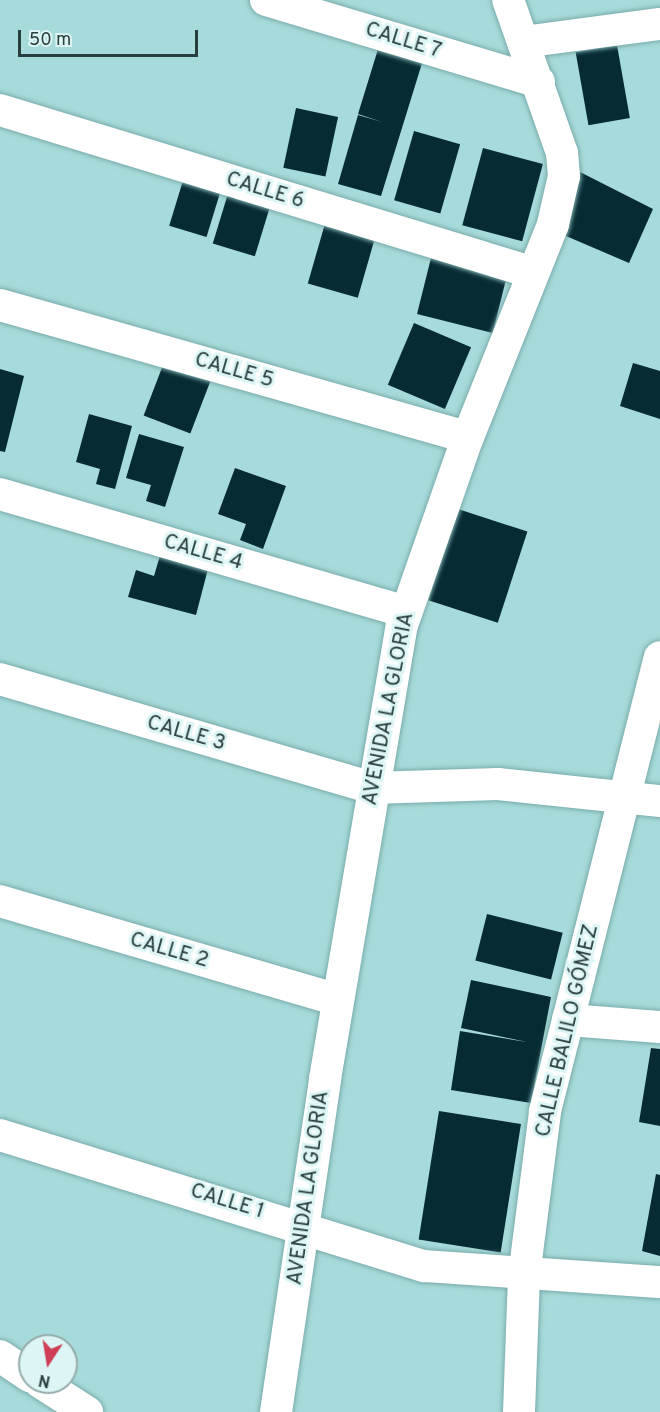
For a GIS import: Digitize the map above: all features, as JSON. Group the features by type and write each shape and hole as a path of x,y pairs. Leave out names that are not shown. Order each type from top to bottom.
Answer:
{"street":[{"name":"CALLE 7","path":"266,0 539,82"},
{"name":"AVENIDA LA GLORIA","path":"276,1412 372,788 406,612 468,437 531,272 553,224 564,176 539,82 508,0"},
{"path":"523,42 660,24"},
{"name":"CALLE 6","path":"0,110 531,272"},
{"name":"CALLE 5","path":"0,305 468,437"},
{"name":"CALLE 4","path":"0,494 406,612"},
{"name":"CALLE BALILO GÓMEZ","path":"519,1412 524,1276 544,1111 621,798 660,657"},
{"name":"CALLE 3","path":"0,679 372,788 498,784 660,801"},
{"name":"CALLE 2","path":"0,902 338,1000"},
{"path":"568,1020 660,1027"},
{"name":"CALLE 1","path":"0,1135 305,1225 424,1266 524,1276 660,1282"},
{"path":"0,1356 18,1368"},
{"path":"59,1394 87,1412"}],"building":[{"path":"617,45 630,118 588,125 576,52"},
{"path":"379,46 423,60 381,196 338,184 358,115 382,122 358,114"},
{"path":"296,108 338,117 325,177 283,168"},
{"path":"414,131 460,144 440,213 394,200"},
{"path":"483,148 543,164 522,241 462,225"},
{"path":"578,171 653,209 629,263 559,233"},
{"path":"185,174 222,185 207,237 169,226"},
{"path":"230,187 272,200 255,256 213,243"},
{"path":"326,220 376,234 358,298 308,283"},
{"path":"433,250 509,269 493,333 417,314"},
{"path":"414,323 471,347 445,409 388,385"},
{"path":"168,352 215,370 190,433 144,415"},
{"path":"633,363 660,371 660,419 620,406"},
{"path":"0,369 24,376 5,452 0,451"},
{"path":"89,414 132,426 115,489 96,484 100,469 76,462"},
{"path":"139,434 184,447 165,507 146,501 151,485 126,478"},
{"path":"235,468 286,486 263,549 240,540 246,524 218,514"},
{"path":"458,509 527,532 498,623 428,600"},
{"path":"161,552 209,565 196,615 128,597 136,570 154,576"},
{"path":"487,914 563,933 551,979 475,961"},
{"path":"471,980 551,997 531,1103 451,1090 460,1031 527,1042 461,1028"},
{"path":"651,1048 660,1049 660,1126 639,1122"},
{"path":"439,1111 521,1124 501,1252 419,1239"},
{"path":"656,1174 660,1175 660,1256 642,1251"}]}
